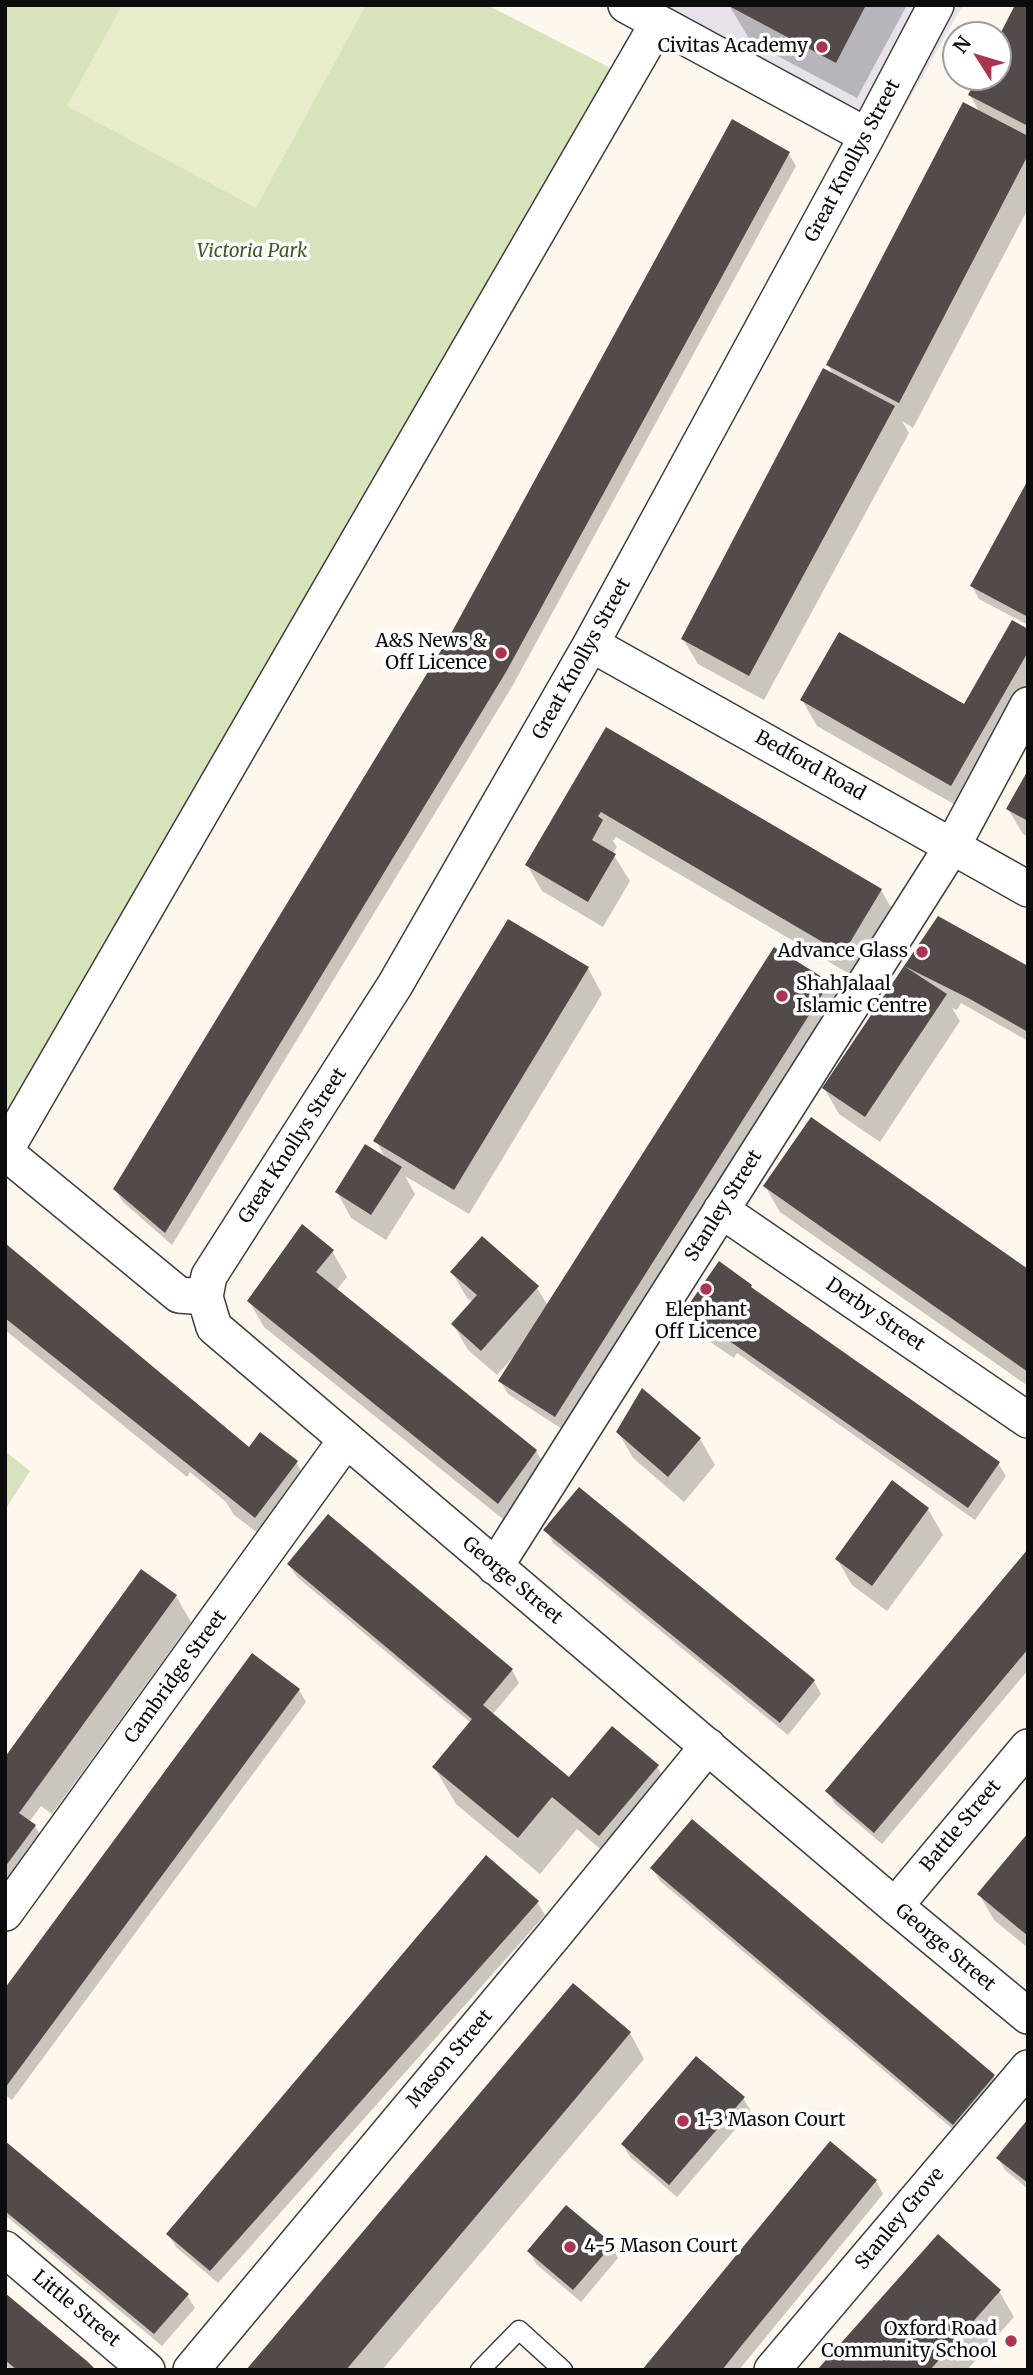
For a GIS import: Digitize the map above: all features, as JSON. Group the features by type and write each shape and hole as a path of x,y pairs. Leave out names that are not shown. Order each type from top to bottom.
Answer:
{"street":[{"path":"626,5 867,136"},
{"name":"Great Knollys Street","path":"205,1297 209,1276 396,985 591,644 936,5"},
{"path":"205,1297 179,1295 5,1151 657,23"},
{"name":"Bedford Road","path":"591,644 1028,889"},
{"name":"Stanley Street","path":"495,1567 953,845 1028,705"},
{"name":"Derby Street","path":"722,1210 1028,1420"},
{"name":"George Street","path":"205,1297 214,1328 1028,2016"},
{"name":"Cambridge Street","path":"5,1913 346,1440"},
{"name":"Mason Street","path":"191,2370 708,1746"},
{"name":"Battle Street","path":"895,1906 1028,1747"},
{"name":"Stanley Grove","path":"772,2370 1028,2068"},
{"name":"Little Street","path":"5,2249 147,2370"}],"lane":[{"path":"480,2370 519,2330 563,2370"}],"shaded area":[{"path":"662,5 963,5 954,21 942,21 942,42 892,130"}],"green space":[{"name":"Victoria Park","path":"5,5 487,5 638,82 5,1123"},
{"path":"122,5 366,5 256,208 67,106"},
{"path":"5,1451 30,1471 5,1510"}],"building":[{"path":"727,5 866,5 836,63"},
{"path":"1015,5 1028,5 1028,126 968,95 970,91 1012,91 1012,21 1007,21"},
{"path":"963,102 1028,136 1028,155 899,403 826,365"},
{"path":"732,119 790,152 506,672 165,1233 113,1189 448,639"},
{"path":"823,368 895,406 749,676 681,639"},
{"path":"1028,480 1028,617 970,586"},
{"path":"1012,620 1028,629 1028,652 951,786 800,700 839,632 964,704"},
{"path":"606,727 882,889 843,954 601,812 598,816 603,820 592,840 616,854 588,902 525,865"},
{"path":"1028,770 1028,821 1006,809"},
{"path":"938,916 1028,966 1028,1032 904,966"},
{"path":"508,919 589,967 454,1190 373,1141"},
{"path":"774,947 830,982 555,1417 498,1381"},
{"path":"904,966 947,994 865,1117 822,1088"},
{"path":"811,1117 1028,1269 1028,1372 763,1186"},
{"path":"365,1144 402,1167 371,1215 335,1192"},
{"path":"302,1224 334,1250 316,1272 537,1450 498,1504 247,1301"},
{"path":"482,1236 539,1286 481,1351 451,1324 477,1295 450,1272"},
{"path":"5,1243 249,1447 260,1432 298,1461 255,1518 5,1318"},
{"path":"719,1261 752,1285 751,1287 1000,1462 968,1508 685,1310"},
{"path":"642,1388 701,1438 668,1477 616,1432"},
{"path":"892,1480 929,1508 872,1586 835,1559"},
{"path":"579,1487 815,1680 780,1723 543,1530"},
{"path":"328,1514 513,1669 483,1705 569,1777 612,1726 659,1765 599,1836 552,1797 518,1838 432,1767 472,1719 287,1564"},
{"path":"1028,1549 1028,1649 874,1833 825,1791"},
{"path":"141,1569 177,1595 19,1813 36,1825 5,1867 5,1757"},
{"path":"252,1653 300,1689 5,2088 5,1988"},
{"path":"692,1819 995,2075 953,2125 650,1868"},
{"path":"1028,1833 1028,1936 977,1894"},
{"path":"486,1855 539,1901 210,2271 166,2234"},
{"path":"573,1983 631,2032 576,2098 346,2370 246,2370"},
{"name":"1-3 Mason Court","path":"696,2056 745,2097 669,2185 621,2144"},
{"path":"1028,2119 1028,2183 996,2158"},
{"path":"5,2141 189,2294 154,2334 5,2211"},
{"path":"830,2141 877,2180 722,2370 642,2370"},
{"name":"4-5 Mason Court","path":"566,2205 613,2244 573,2290 527,2251"},
{"path":"938,2234 1001,2290 930,2370 817,2370"},
{"path":"5,2293 96,2370 17,2370 5,2360"}],"place":[{"name":"Civitas Academy","path":"822,47"},
{"name":"A&S News & Off Licence","path":"501,653"},
{"name":"Advance Glass","path":"922,952"},
{"name":"ShahJalaal Islamic Centre","path":"782,996"},
{"name":"Elephant Off Licence","path":"706,1289"},
{"name":"1-3 Mason Court","path":"683,2121"},
{"name":"4-5 Mason Court","path":"570,2247"},
{"name":"Oxford Road Community School","path":"1011,2341"}]}
